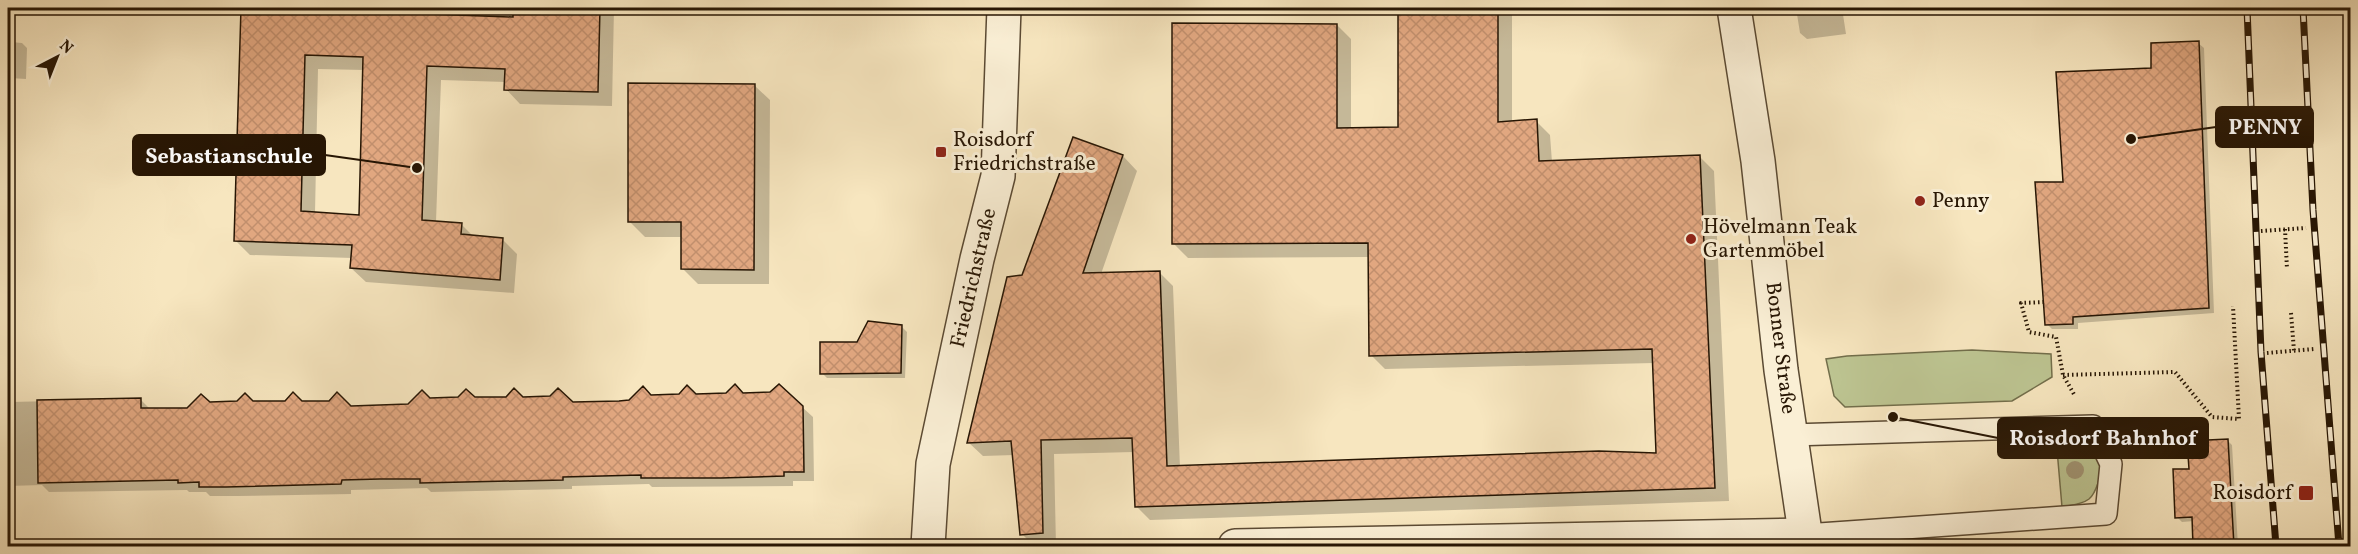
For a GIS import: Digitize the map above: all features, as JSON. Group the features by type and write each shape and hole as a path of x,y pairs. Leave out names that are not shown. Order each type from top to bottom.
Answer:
{"street":[{"name":"Friedrichstraße","path":"928,546 933,464 977,259 998,176 1004,8"},
{"name":"Bonner Straße","path":"1734,8 1758,161 1781,370 1806,541"},
{"path":"1235,546 1806,541"}],"lane":[{"path":"1791,435 2093,426 2111,464 2106,514 1806,541"}],"path":[{"path":"2261,231 2306,228"},
{"path":"2285,229 2288,269"},
{"path":"2044,302 2021,303 2029,333 2056,338 2063,375 2175,372 2212,417 2239,419 2233,306"},
{"path":"2291,313 2294,351"},
{"path":"2267,352 2314,349"}],"green space":[{"path":"1972,350 2051,354 2052,377 2012,401 1845,407 1834,396 1826,359 1847,356"},
{"path":"2072,437 2092,448 2099,460 2100,475 2096,490 2089,499 2079,504 2062,507 2056,438"}],"building":[{"path":"241,8 430,8 429,14 513,17 513,8 600,8 598,92 504,90 505,69 427,66 422,220 462,223 461,234 503,238 500,280 350,268 352,245 234,241","holes":["305,55 363,57 359,215 301,211"]},
{"path":"1398,8 1498,8 1498,122 1537,119 1539,161 1700,155 1715,488 1135,507 1132,438 1041,440 1043,533 1020,535 1011,441 967,443 1007,277 1022,275 1073,137 1123,155 1083,273 1160,271 1167,466 1599,451 1656,453 1652,349 1369,356 1368,243 1172,244 1172,23 1337,24 1337,128 1398,127"},
{"path":"2199,41 2209,308 2073,317 2073,324 2045,325 2035,182 2063,182 2056,72 2151,68 2151,43"},
{"path":"628,83 755,84 754,270 681,269 681,222 628,222"},
{"path":"868,321 902,325 901,373 820,374 820,342 857,342"},
{"path":"735,384 743,393 770,392 779,384 803,406 804,472 784,472 784,476 721,478 641,478 641,475 563,477 563,480 420,483 420,479 380,479 342,480 341,484 226,487 199,487 199,482 178,483 178,480 38,483 37,400 141,398 141,408 187,408 201,394 210,402 237,401 245,393 253,401 285,401 293,392 302,401 329,401 337,392 351,406 408,404 422,390 430,398 458,397 466,389 475,397 506,397 514,388 523,397 550,396 558,388 573,402 619,401 629,400 643,386 651,395 679,394 687,385 696,394 726,393"},
{"path":"2228,439 2234,546 2193,546 2192,517 2175,518 2173,469 2189,469 2187,441"}],"railway":[{"path":"2247,8 2261,352 2276,546"},
{"path":"2303,8 2313,210 2339,546"}],"place":[{"name":"PENNY","path":"2131,139"},
{"name":"Roisdorf Friedrichstraße","path":"941,152"},
{"name":"Sebastianschule","path":"417,168"},
{"name":"Penny","path":"1920,201"},
{"name":"Hövelmann Teak Gartenmöbel","path":"1691,239"},
{"name":"Roisdorf Bahnhof","path":"1893,417"},
{"name":"Roisdorf","path":"2306,493"}]}
